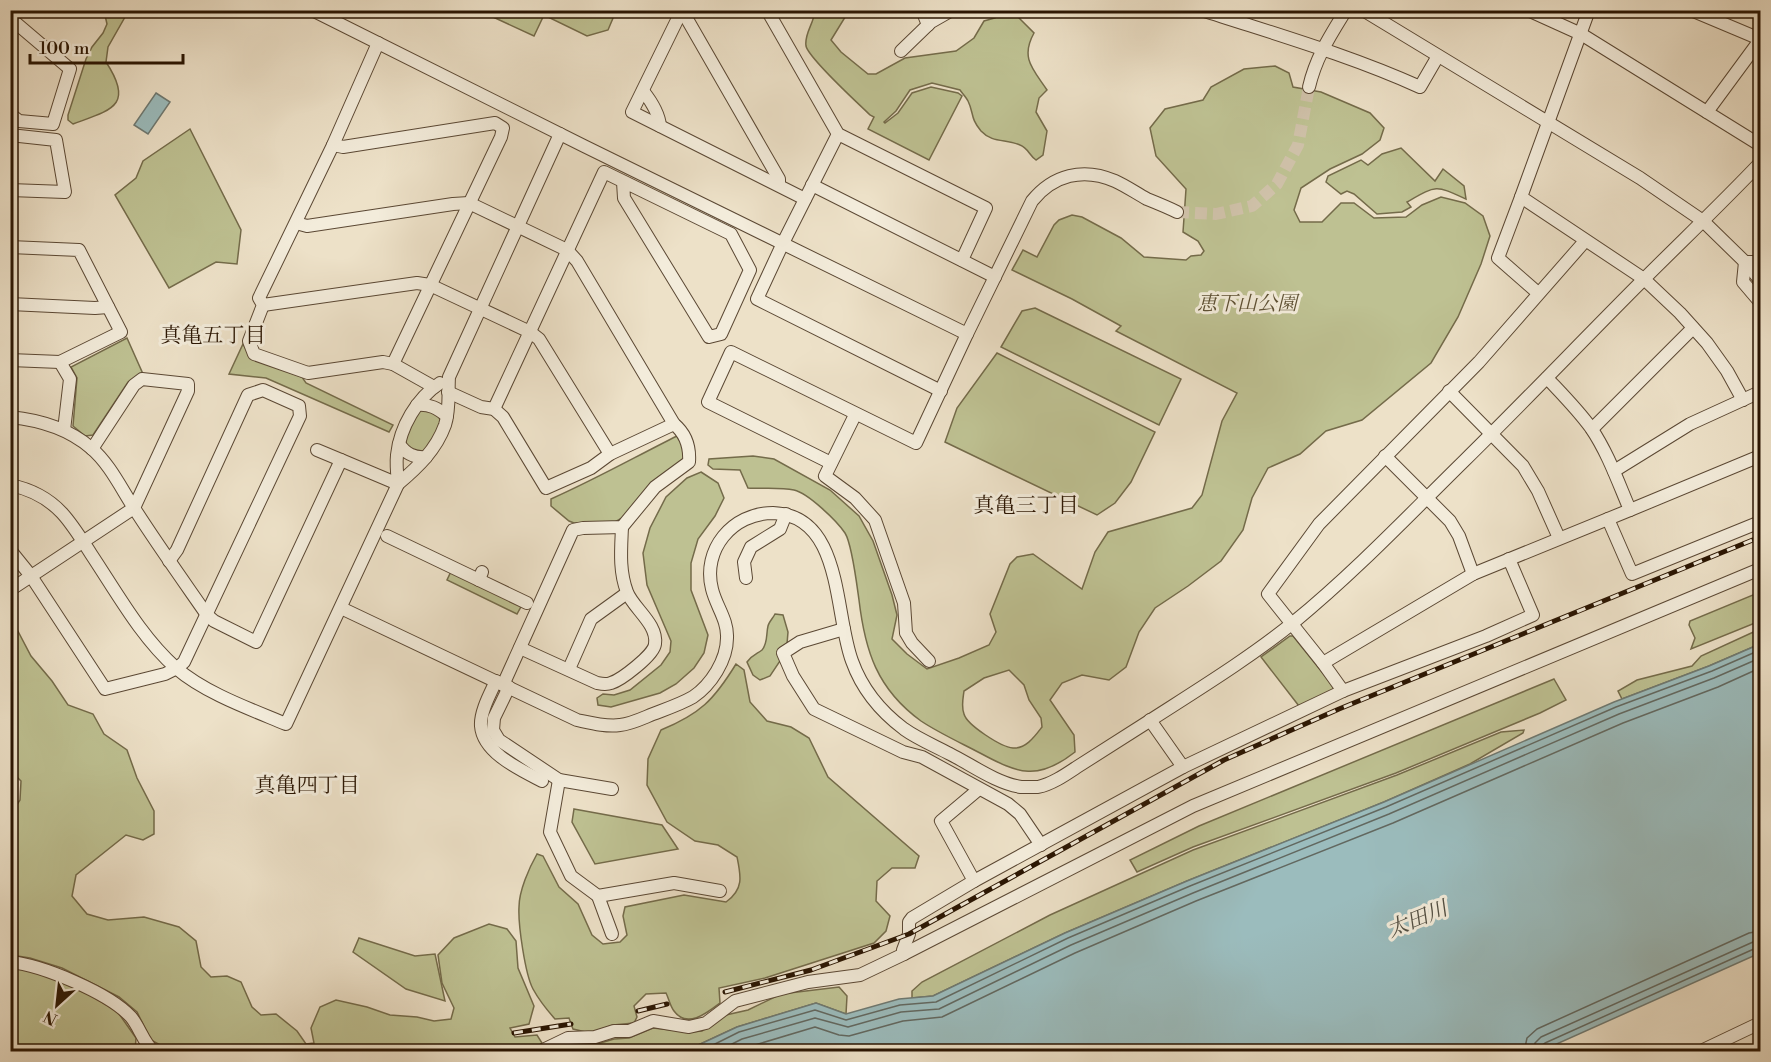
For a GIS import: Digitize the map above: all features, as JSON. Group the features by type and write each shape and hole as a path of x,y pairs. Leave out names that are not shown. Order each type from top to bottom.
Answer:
{"street":[{"path":"312,10 967,334"},
{"path":"767,10 838,134 986,208 962,261"},
{"path":"922,10 928,25"},
{"path":"901,51 928,25 952,10"},
{"path":"1202,10 1390,73 1420,87 1438,56"},
{"path":"1309,87 1322,49 1346,10"},
{"path":"1363,10 1640,178 1703,221 1761,280"},
{"path":"1528,10 1581,34 1761,145"},
{"path":"1538,293 1498,258 1589,10"},
{"path":"1691,10 1761,39 1707,112"},
{"path":"779,185 779,179 681,12 632,112 805,199"},
{"path":"10,18 70,69 53,124 19,121 10,114"},
{"path":"264,305 259,298 333,145 378,43"},
{"path":"643,91 660,120 660,126"},
{"path":"333,145 343,147 495,123 503,128 501,137 393,364"},
{"path":"10,485 24,488 46,499 62,513 153,645 177,668 215,692 286,724 398,484 419,466 434,447 445,424 449,377 560,134"},
{"path":"838,134 757,299 940,391"},
{"path":"10,135 56,140 65,192 10,190"},
{"path":"341,608 577,720 620,725 690,699 702,690 720,664 728,638 725,622 713,595 709,575 713,552 723,535 750,516 769,513 786,514 810,527 826,548 850,655 857,675 870,697 907,730 1002,781 1023,788 1042,786 1058,779 1246,658 1292,624 1343,580 1761,163"},
{"path":"494,409 604,172 731,234 750,270 721,334 709,337 624,198 623,182"},
{"path":"831,463 708,402 731,352 916,443 1032,201 1042,189 1059,179 1084,173 1114,180 1147,199 1177,212"},
{"path":"812,185 995,277"},
{"path":"1521,197 1644,279 1707,343 1727,371 1743,400"},
{"path":"296,223 307,226 469,203 567,250 577,261 674,424 680,429 690,449 689,462 654,488 622,527 620,564 627,593 651,626 655,644 651,654 617,680 608,684 597,683 520,648"},
{"path":"1342,691 1323,663 1268,594 1319,524 1479,362 1585,241"},
{"path":"10,247 79,250 121,332 60,362 10,360"},
{"path":"1745,262 1761,262"},
{"path":"1745,262 1743,282 1761,302"},
{"path":"264,305 417,283 430,285 530,332 539,339 610,454"},
{"path":"10,304 108,308"},
{"path":"264,305 249,341 254,354 308,373 383,362 393,364 434,387"},
{"path":"1592,429 1694,328"},
{"path":"60,362 70,379 64,430"},
{"path":"398,484 396,456 404,428 427,393 449,377"},
{"path":"1547,378 1592,429 1614,471 1630,510"},
{"path":"10,590 134,508 188,391 188,384 142,379 134,385 92,448"},
{"path":"10,550 31,576 105,689 165,674 184,662 300,416 299,406 263,390 248,396 177,550 169,561"},
{"path":"1449,391 1523,466 1538,491 1559,538"},
{"path":"448,392 481,407 494,409 503,417 546,488 591,468 610,454 674,424"},
{"path":"1614,471 1690,424 1761,392"},
{"path":"417,405 428,404 447,416"},
{"path":"855,415 825,476 855,498 875,520 904,603 906,633 929,661"},
{"path":"10,417 33,419 64,430 92,448 207,615 214,621 256,642 341,460"},
{"path":"399,444 405,452 417,458 426,457"},
{"path":"317,450 398,484"},
{"path":"1385,456 1450,521 1459,536 1473,574"},
{"path":"1323,663 1473,574 1761,456"},
{"path":"746,578 744,562 751,547 780,529 786,514"},
{"path":"1608,519 1632,574 1761,522"},
{"path":"542,781 499,755 486,740 481,725 484,711 503,684 573,530 622,527"},
{"path":"387,536 481,576 528,603"},
{"path":"904,954 903,950 909,934 909,922 912,918 1183,767 1342,691 1486,636 1533,615 1509,559"},
{"path":"539,1052 568,1038 595,1037 614,1031 629,1031 653,1021 689,1027 706,1023 735,1001 808,982 860,975 1193,806 1761,569"},
{"path":"569,669 591,619 627,593"},
{"path":"844,629 800,642 783,653 793,676 814,709 903,752 922,757 1008,804 1020,814 1041,845"},
{"path":"503,684 493,730 499,740 559,780 612,789"},
{"path":"1150,720 1183,767"},
{"path":"559,780 549,832 571,876 598,896 612,934"},
{"path":"974,882 941,821 979,789"},
{"path":"598,896 674,882 720,891"},
{"path":"10,962 25,963 59,974 114,1002 131,1018 146,1045 154,1052"},
{"path":"1699,1052 1761,1023"}],"green space":[{"path":"616,10 608,30 587,36 544,15 534,36 480,11"},
{"path":"104,11 126,11 108,47 106,62 118,88 118,97 115,104 108,110 73,124 68,120 68,115 86,59 107,24"},
{"path":"815,11 847,11 831,40 841,52 868,74 876,74 905,58 956,51 974,38 984,21 995,18 995,11 1012,11 1034,33 1028,56 1033,69 1047,90 1039,98 1036,112 1047,131 1043,155 1036,160 1023,146 985,135 975,123 968,101 960,90 932,83 910,90 896,111 884,122 898,113 912,93 931,87 962,96 929,160 868,129 874,117 824,70 806,46 806,37"},
{"name":"恵下山公園","path":"1275,66 1289,73 1293,87 1321,92 1370,113 1384,128 1380,140 1362,154 1330,169 1301,188 1294,210 1300,222 1322,222 1341,203 1354,203 1374,218 1406,217 1422,205 1441,197 1465,203 1483,216 1490,236 1481,264 1458,317 1431,363 1362,420 1326,431 1300,454 1268,468 1252,498 1243,530 1221,561 1155,608 1139,632 1126,667 1109,680 1082,675 1062,683 1050,700 1074,735 1075,752 1062,761 1039,771 1017,770 921,721 894,696 876,668 865,636 848,538 829,515 807,496 794,490 748,488 740,470 713,469 708,465 709,459 753,456 774,459 830,490 859,516 873,541 892,595 897,615 892,639 927,669 989,645 996,632 990,614 1010,564 1017,557 1033,554 1082,589 1095,552 1108,532 1192,508 1202,495 1222,421 1237,393 1116,331 1121,326 1012,270 1023,250 1037,257 1054,225 1059,220 1072,215 1082,217 1121,238 1144,257 1186,260 1191,256 1201,255 1204,251 1198,241 1183,232 1186,189 1156,156 1150,128 1165,109 1203,100 1211,87 1244,69","holes":["1009,670 1024,685 1029,700 1041,718 1042,727 1030,741 1022,746 1008,747 993,740 966,719 962,705 964,691 984,678"]},
{"path":"190,129 241,230 237,264 216,262 169,288 115,195 136,178 143,161"},
{"path":"1401,148 1435,181 1443,169 1464,186 1466,199 1442,189 1436,189 1407,202 1411,207 1402,212 1377,214 1354,194 1347,191 1341,194 1326,182 1328,176 1361,160 1368,165 1382,154"},
{"path":"1035,308 1181,379 1159,425 1001,347 1022,311"},
{"path":"127,338 143,374 128,382 93,435 85,436 73,426 77,378 71,367"},
{"path":"243,344 251,358 302,377 306,383 393,425 389,432 266,378 229,374"},
{"path":"997,353 1155,432 1131,482 1115,503 1097,515 945,442 957,408"},
{"path":"425,409 438,416 441,421 429,449 421,454 407,447 405,436 419,411"},
{"path":"677,436 687,449 685,460 615,522 574,523 551,506 551,499"},
{"path":"701,472 718,483 724,498 715,516 698,539 691,563 691,590 708,635 704,653 694,668 676,684 660,693 611,707 598,705 597,698 603,694 614,695 630,690 661,665 670,652 671,641 647,585 643,553 650,528 666,497 687,478"},
{"path":"455,563 523,603 517,614 447,580"},
{"path":"1760,592 1760,621 1691,649 1695,638 1689,625 1690,621"},
{"path":"775,614 783,615 788,632 787,644 770,676 760,680 753,675 747,662 764,647 768,626"},
{"path":"10,616 31,656 68,705 93,714 104,734 127,750 137,778 154,811 154,834 143,840 126,835 76,875 72,896 87,914 108,920 144,917 179,927 196,941 201,967 211,977 227,976 241,982 252,1007 261,1015 276,1014 297,1031 306,1044 314,1043 311,1028 320,1007 336,1000 390,1015 434,1021 451,1019 454,1008 442,983 438,955 454,938 489,924 507,929 516,941 518,968 534,1006 529,1024 510,1028 515,1037 537,1035 542,1043 530,1052 171,1051 151,1040 137,1012 119,997 62,968 11,955 11,814 20,800 21,781 11,771"},
{"path":"1760,629 1760,644 1622,699 1618,691 1637,680 1692,666 1701,656"},
{"path":"1293,636 1334,687 1332,692 1299,706 1261,657"},
{"path":"736,664 744,670 750,702 767,721 791,727 809,738 828,777 919,856 915,868 892,868 877,881 876,901 890,916 886,931 874,943 765,978 719,988 720,1003 691,1019 679,1016 666,993 646,994 634,1006 637,1017 634,1023 613,1025 590,1033 573,1029 569,1018 555,1019 546,1008 533,989 527,972 519,901 528,873 537,854 543,856 559,887 578,904 592,935 603,944 620,942 627,935 623,916 625,907 684,895 726,902 732,897 740,882 737,857 718,845 695,841 667,822 647,785 648,759 661,730 696,712 713,696"},
{"path":"1554,679 1566,700 1540,713 1396,773 1193,847 1137,872 1130,860 1199,826"},
{"path":"1524,730 1523,733 1470,764 1384,802 1065,933 933,996 912,998 912,991 922,982 1050,915 1193,850 1397,775 1501,732"},
{"path":"574,809 662,825 678,849 595,864 572,822"},
{"path":"359,938 415,956 435,954 445,1001 406,989 353,952"},
{"path":"11,968 37,971 92,996 117,1011 136,1038 135,1051 11,1052"},
{"path":"839,987 847,996 846,1014 816,1003 737,1027 694,1047 670,1052 643,1048 601,1052 555,1052 572,1044 597,1044 629,1038 653,1028 702,1031 726,1015 748,1010 781,994"}],"water":[{"path":"156,93 170,102 148,134 134,125"},
{"name":"太田川","path":"1760,644 1760,953 1541,1051 670,1051 694,1047 737,1027 816,1003 846,1014 899,999 933,996 1065,933 1187,881 1384,802 1614,702"}],"tunnel":[{"path":"1177,212 1216,214 1252,206 1277,184 1298,145 1309,87"}],"railway":[{"path":"725,992 811,970 909,934 1224,760 1339,709 1760,537"},
{"path":"638,1011 667,1004"},
{"path":"514,1033 571,1024"}],"district":[{"name":"真亀五丁目","path":"213,335"},
{"name":"真亀三丁目","path":"1026,505"},
{"name":"真亀四丁目","path":"307,785"}]}
